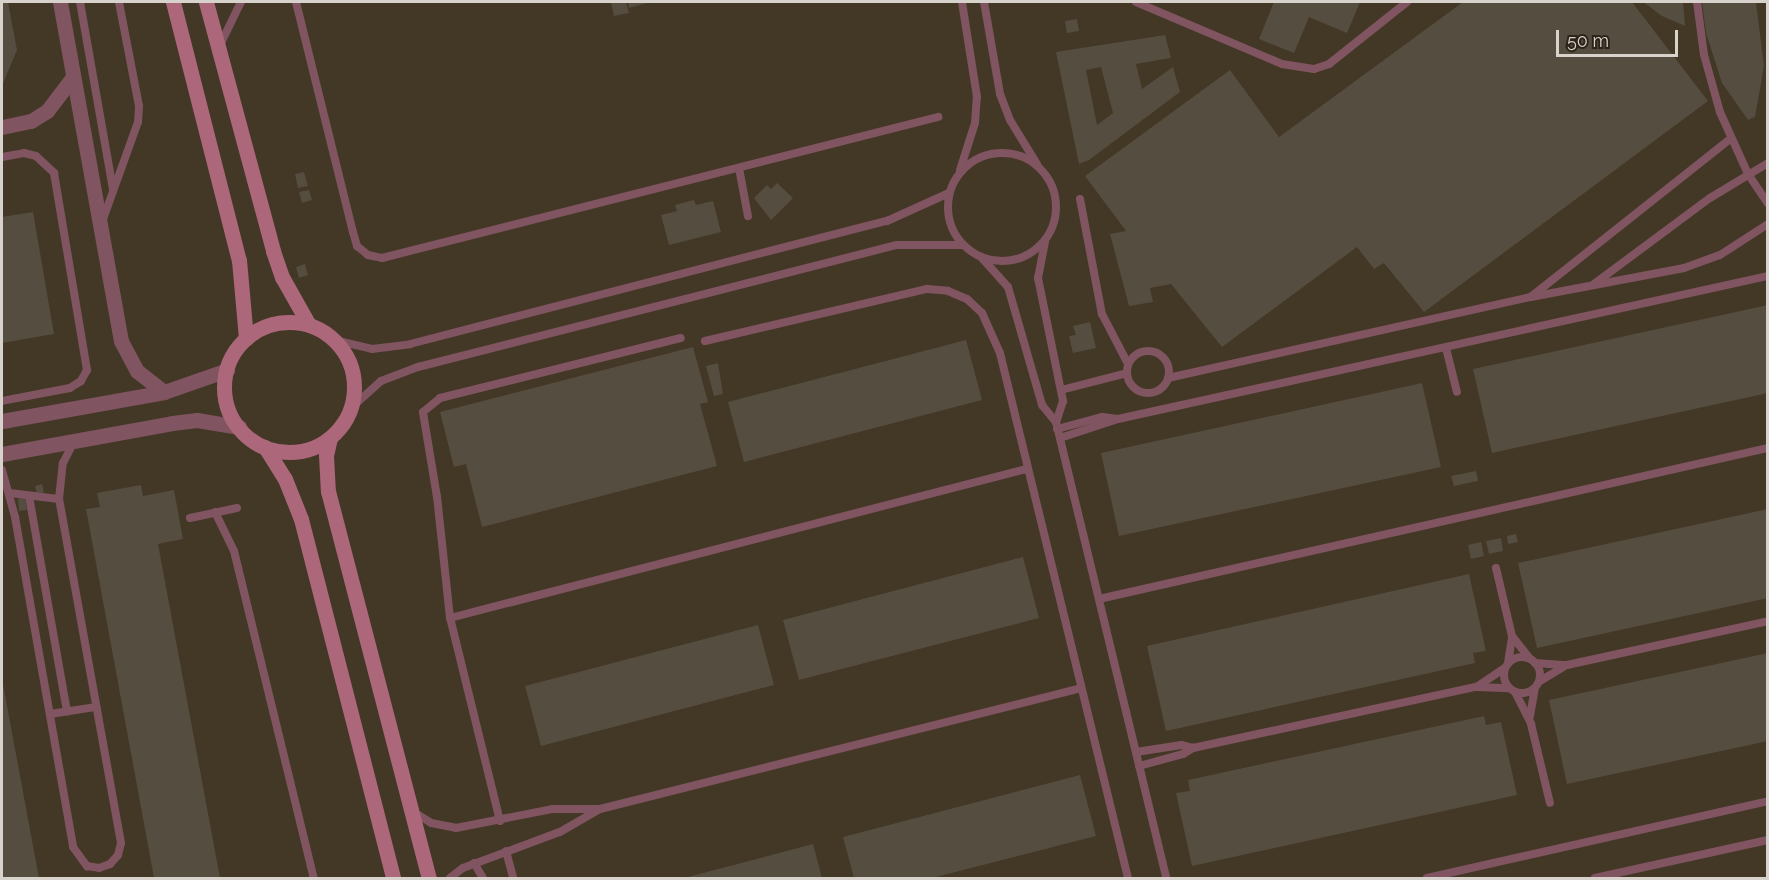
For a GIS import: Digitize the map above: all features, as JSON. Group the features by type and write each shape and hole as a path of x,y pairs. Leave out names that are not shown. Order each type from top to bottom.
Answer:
{"street":[{"path":"60,2 125,352 137,371 164,392"},
{"path":"173,2 239,260 246,339"},
{"path":"206,2 273,251 286,285 309,325 334,340 350,365 354,394 351,408 330,438 326,455 328,490 429,879"},
{"path":"2,127 31,121 47,111 73,77"},
{"path":"238,427 226,400 227,370 246,339 275,324 309,325"},
{"path":"2,422 164,392 227,370"},
{"path":"2,454 197,420 238,427 265,447 285,479 301,519 393,879"},
{"path":"265,447 299,452 330,438"}],"lane":[{"path":"80,2 113,191"},
{"path":"102,224 138,122 139,106 119,2"},
{"path":"218,49 241,2"},
{"path":"296,2 353,232 357,246 368,255 397,255 938,117"},
{"path":"963,2 977,97 975,123 959,173 949,193 950,220 962,244 981,257 1008,287 1042,405 1057,425"},
{"path":"984,2 1000,94 1019,137 1052,184 1056,203 1054,223 1045,241 1038,278 1061,390 1061,412 1057,425 1059,438 1166,879"},
{"path":"1136,2 1282,64 1314,69 1329,64 1404,4"},
{"path":"1391,2 1404,4"},
{"path":"1697,2 1709,74 1730,139 1767,204"},
{"path":"1531,297 1730,139"},
{"path":"959,173 976,159 998,152 1020,155 1040,167"},
{"path":"2,157 24,153 36,156 54,173 87,370 81,381 70,388 2,401"},
{"path":"1593,285 1710,198 1767,163"},
{"path":"739,168 748,216"},
{"path":"334,340 372,349 410,344 887,221 949,193"},
{"path":"1080,199 1101,314 1128,364 1127,373 1134,388 1141,392 1158,391 1168,378 1531,297 1702,263 1767,225"},
{"path":"981,257 1016,260 1045,241"},
{"path":"351,408 381,381 418,367 897,245 962,244"},
{"path":"1059,438 1118,419 1767,276"},
{"path":"705,341 907,291 948,291 967,299 982,313 992,331 1128,879"},
{"path":"500,821 450,618 437,497 422,419 427,405 440,398 681,338"},
{"path":"1446,348 1457,392"},
{"path":"1128,364 1142,352 1160,354 1166,360 1168,378"},
{"path":"1061,390 1127,373"},
{"path":"1057,425 1102,417 1118,419"},
{"path":"2,470 10,493 74,847 83,862 99,868 110,864 118,855 121,843 59,499 63,462 74,441"},
{"path":"1099,599 1767,448"},
{"path":"450,618 1026,469"},
{"path":"10,493 59,499"},
{"path":"29,496 67,712"},
{"path":"190,518 237,508"},
{"path":"215,512 234,551 314,879"},
{"path":"1496,568 1512,636 1506,666 1512,690 1531,724 1550,803"},
{"path":"1531,724 1535,688 1540,681 1567,665 1767,621"},
{"path":"1512,636 1532,660 1540,681"},
{"path":"1476,687 1521,657 1567,665"},
{"path":"1139,766 1183,754 1193,748 1476,687 1512,690 1535,688"},
{"path":"411,810 443,827 500,821 553,809 600,808 1081,688"},
{"path":"50,714 96,707"},
{"path":"1136,753 1181,745 1193,748"},
{"path":"1427,879 1767,801"},
{"path":"450,879 474,863 560,832 600,808"},
{"path":"1595,879 1767,840"},
{"path":"506,851 513,879"},
{"path":"474,863 483,879"}],"shaded area":[{"path":"2,2 1767,2 1767,878 2,878"}],"building":[{"path":"2,2 8,2 17,50 2,86"},
{"path":"611,2 626,2 629,13 614,16"},
{"path":"628,2 651,2 629,8"},
{"path":"1274,2 1360,2 1347,33 1309,17 1294,53 1259,39"},
{"path":"1463,2 1632,2 1708,101 1424,312 1384,263 1374,269 1357,247 1222,347 1171,284 1150,288 1153,302 1129,306 1110,234 1126,231 1085,176 1230,70 1279,137"},
{"path":"1643,2 1683,2 1685,26 1662,16"},
{"path":"1702,2 1756,2 1764,66 1755,117 1748,120 1722,83 1706,33"},
{"path":"1077,19 1079,31 1067,33 1065,21"},
{"path":"1165,35 1171,58 1136,64 1142,89 1173,67 1180,92 1089,160 1079,164 1056,52","holes":["1101,67 1113,113 1097,125 1086,70"]},
{"path":"304,172 308,186 298,188 295,174"},
{"path":"777,183 793,198 771,220 754,198 767,185 771,189"},
{"path":"309,190 312,200 302,203 299,192"},
{"path":"694,200 696,205 713,201 721,232 669,245 661,215 677,211 675,205"},
{"path":"33,212 54,334 2,343 2,217"},
{"path":"305,264 308,275 299,278 296,267"},
{"path":"1768,305 1768,393 1492,453 1473,369"},
{"path":"1090,322 1096,348 1073,353 1069,336 1076,335 1073,326"},
{"path":"966,340 982,400 744,462 728,402"},
{"path":"693,347 708,402 700,404 717,466 482,527 466,464 454,467 440,412"},
{"path":"718,363 723,394 714,396 706,366"},
{"path":"1422,383 1441,467 1119,536 1101,453"},
{"path":"1476,471 1478,481 1454,486 1451,476"},
{"path":"42,484 44,492 37,494 35,486"},
{"path":"141,485 143,496 174,490 183,539 158,544 220,878 154,878 86,509 100,507 97,493"},
{"path":"25,498 27,510 19,511 18,499"},
{"path":"1768,509 1768,598 1537,648 1518,563"},
{"path":"1516,534 1518,542 1508,544 1507,536"},
{"path":"1501,538 1503,551 1489,554 1486,541"},
{"path":"1481,542 1484,556 1471,559 1468,545"},
{"path":"1023,557 1039,618 799,680 783,620"},
{"path":"1469,574 1486,651 1473,653 1475,663 1166,731 1147,646"},
{"path":"758,625 774,685 541,746 525,686"},
{"path":"1768,653 1768,741 1567,784 1549,700"},
{"path":"3,684 39,878 2,878"},
{"path":"1484,716 1486,725 1501,722 1517,795 1192,866 1176,793 1190,791 1188,780"},
{"path":"1080,775 1096,836 932,878 854,878 843,837"},
{"path":"813,844 822,878 684,878"}]}
